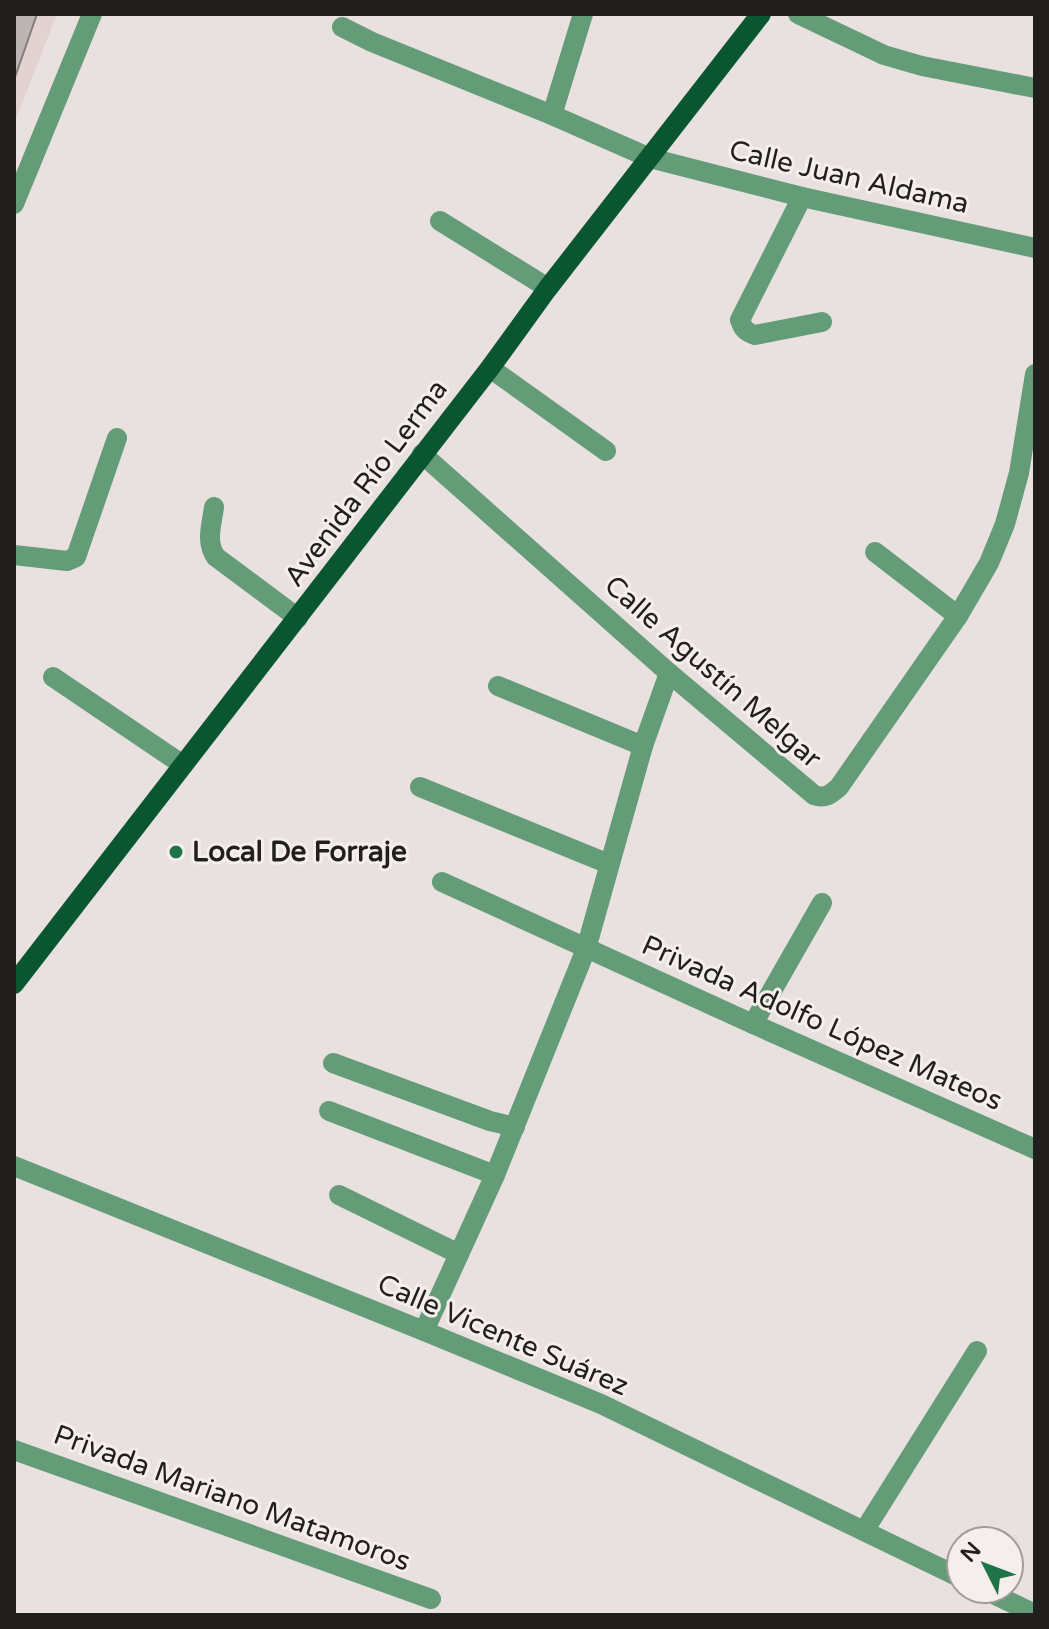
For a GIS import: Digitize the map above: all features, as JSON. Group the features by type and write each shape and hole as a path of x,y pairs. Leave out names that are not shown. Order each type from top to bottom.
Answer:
{"main road":[{"name":"Avenida Río Lerma","path":"14,984 761,14"}],"street":[{"path":"15,198 92,14"},
{"path":"552,115 583,14"},
{"path":"798,14 884,55 922,66 1035,88"},
{"name":"Calle Juan Aldama","path":"342,27 650,158 802,197 1035,248"},
{"path":"802,197 740,320 748,333 755,335 822,322"},
{"path":"440,221 548,288"},
{"path":"490,368 606,451"},
{"name":"Calle Agustín Melgar","path":"422,454 669,673 821,798 839,787 958,616 989,563 1027,477 1035,374"},
{"path":"14,555 67,561 76,557 117,438"},
{"path":"214,507 210,550 298,618"},
{"path":"875,552 958,616"},
{"path":"424,1331 495,1175 586,949 643,746 669,673"},
{"path":"53,677 183,765"},
{"path":"498,686 643,746"},
{"path":"420,787 609,864"},
{"name":"Privada Adolfo López Mateos","path":"442,882 1035,1149"},
{"path":"753,1024 822,903"},
{"path":"333,1063 490,1121 515,1127"},
{"path":"329,1111 495,1175"},
{"name":"Calle Vicente Suárez","path":"14,1166 601,1404 945,1570"},
{"path":"339,1195 459,1254"},
{"path":"864,1531 977,1351"},
{"name":"Privada Mariano Matamoros","path":"14,1450 431,1599"},
{"path":"1016,1605 1035,1614"}],"shaded area":[{"path":"14,14 57,14 14,124"}],"building":[{"path":"14,14 37,14 14,80"}],"place":[{"name":"Local De Forraje","path":"176,852"}]}
